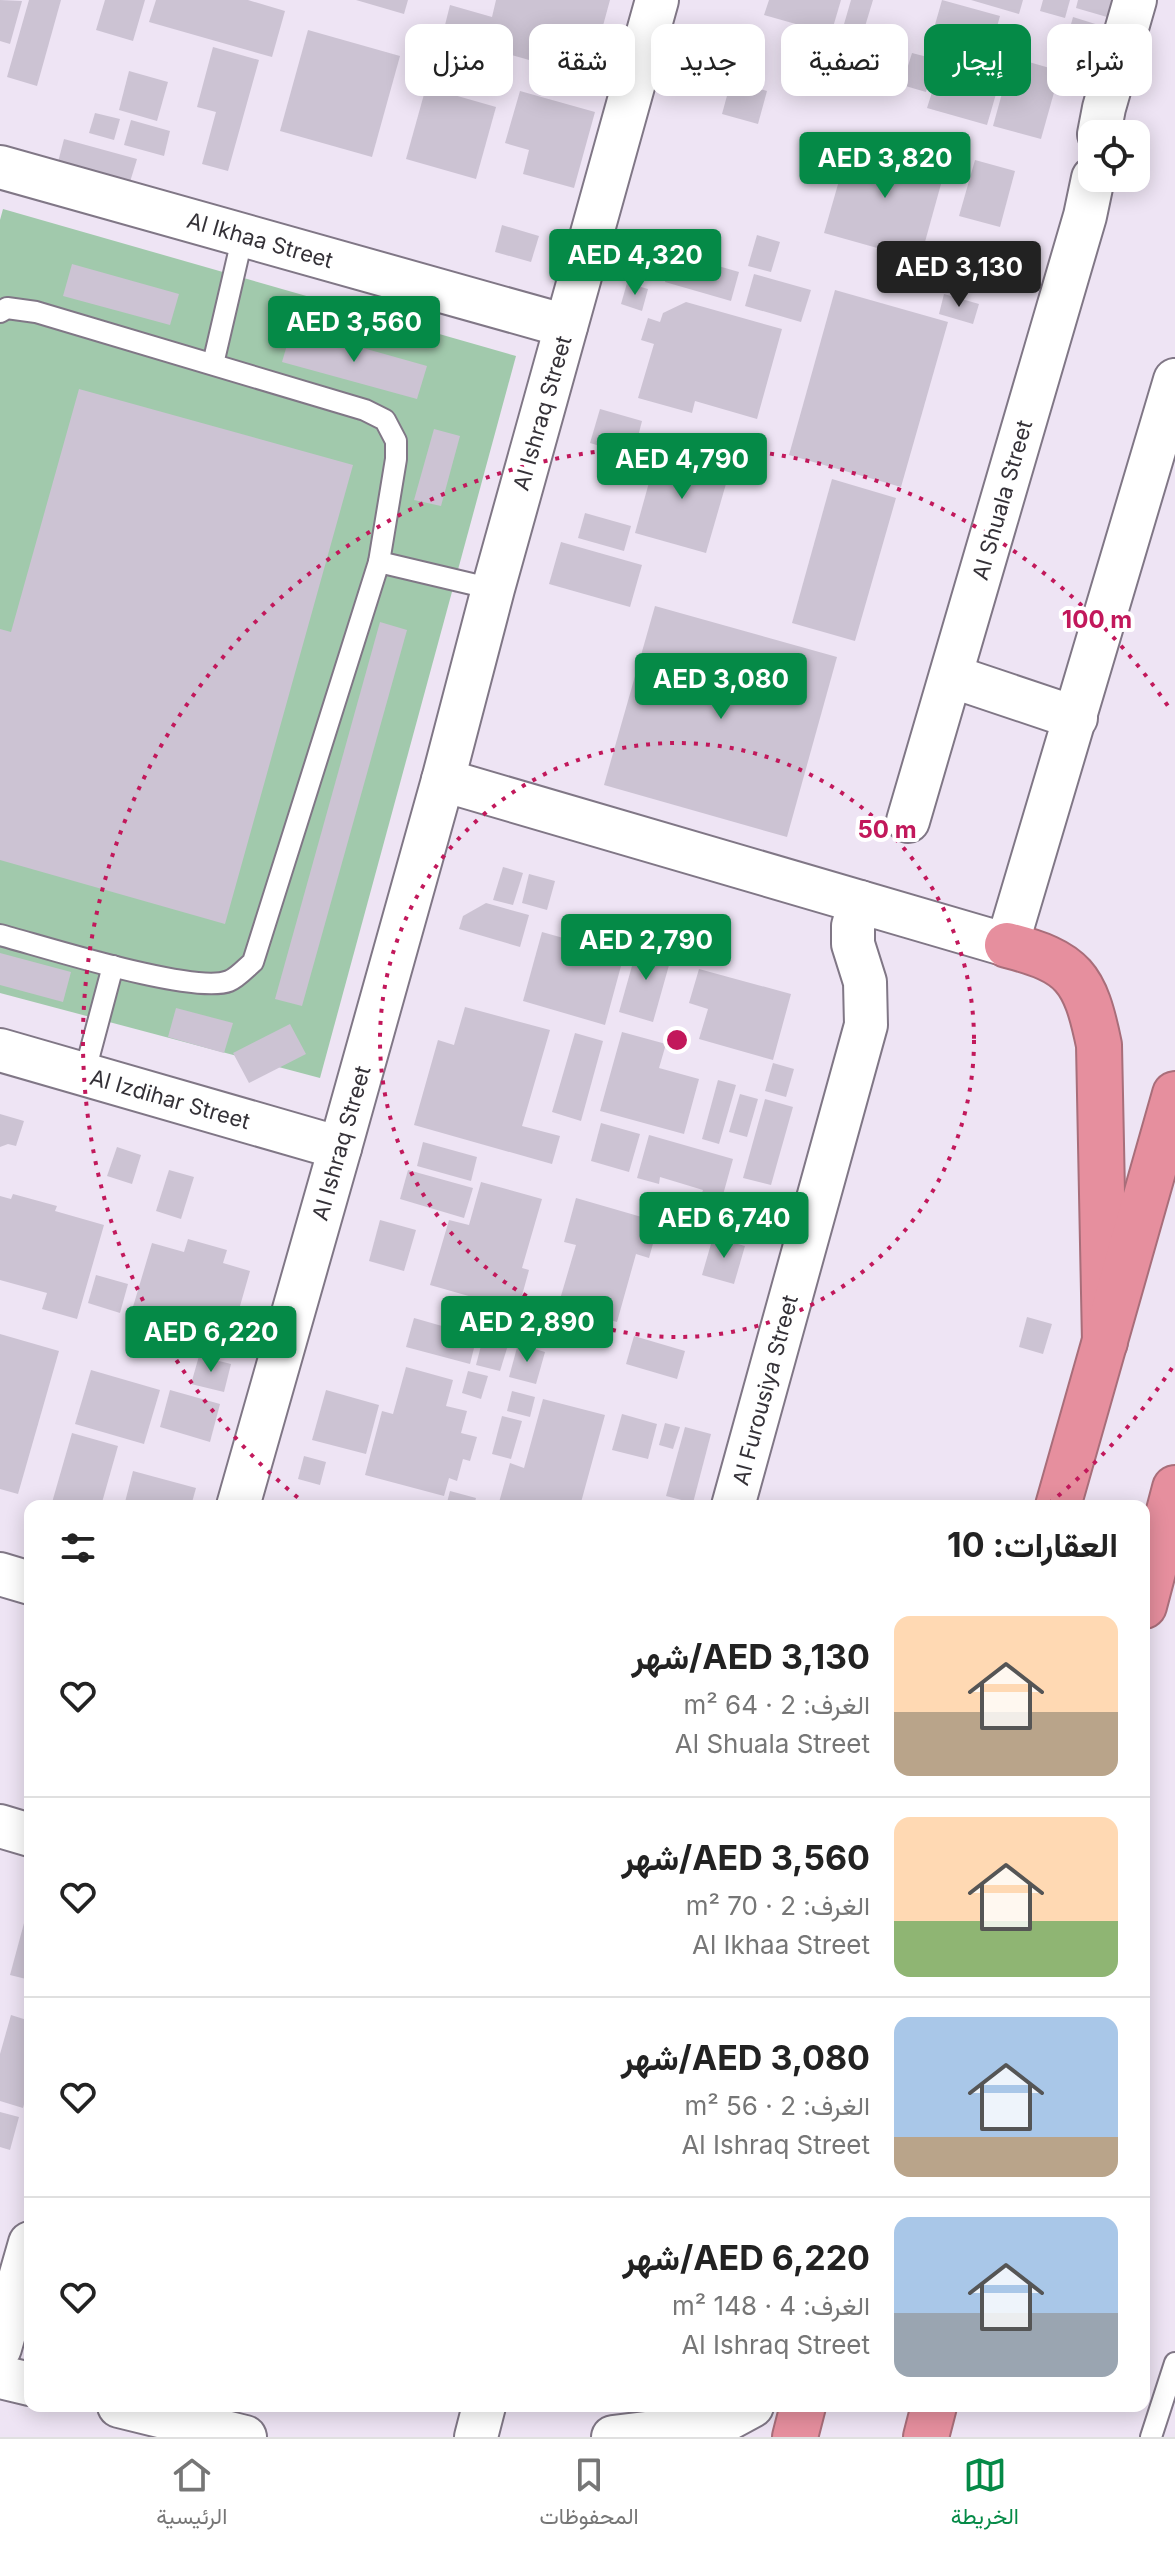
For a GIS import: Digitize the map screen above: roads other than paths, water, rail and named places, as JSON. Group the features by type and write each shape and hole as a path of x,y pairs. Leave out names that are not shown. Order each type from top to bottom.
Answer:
{"highway":[{"path":"1025,950 1058,962 1072,974 1085,995 1099,1045 1105,1342"},
{"path":"1060,1500 1175,1094"},
{"path":"1150,1583 1175,1488"},
{"path":"795,2437 801,2412"},
{"path":"926,2437 932,2412"}],"street":[{"name":"Al Ishraq Street","path":"240,1500 443,780 657,0"},
{"path":"1102,120 1135,0"},
{"name":"Al Ikhaa Street","path":"0,167 566,326"},
{"name":"Al Shuala Street","path":"908,821 1090,192"},
{"path":"443,780 1025,950 1076,718 1175,380"},
{"path":"951,676 1076,718"},
{"name":"Al Furousiya Street","path":"735,1500 866,1025 865,982 853,944 853,926 860,902"},
{"name":"Al Izdihar Street","path":"0,1050 340,1148"},
{"path":"0,1574 24,1581"},
{"path":"0,1826 24,1833"},
{"path":"0,2348 24,2264"},
{"path":"0,2377 24,2383"},
{"path":"143,2412 245,2437"},
{"path":"476,2437 482,2412"},
{"path":"613,2437 719,2424 741,2412"}],"lane":[{"path":"213,364 243,235"},
{"path":"0,312 7,308 36,312 365,410 385,420 396,441 396,459 379,562 253,962 229,981 200,984 113,966 0,935"},
{"path":"379,562 493,589"},
{"path":"84,1075 113,966"},
{"path":"1151,2437 1175,2363"}]}
